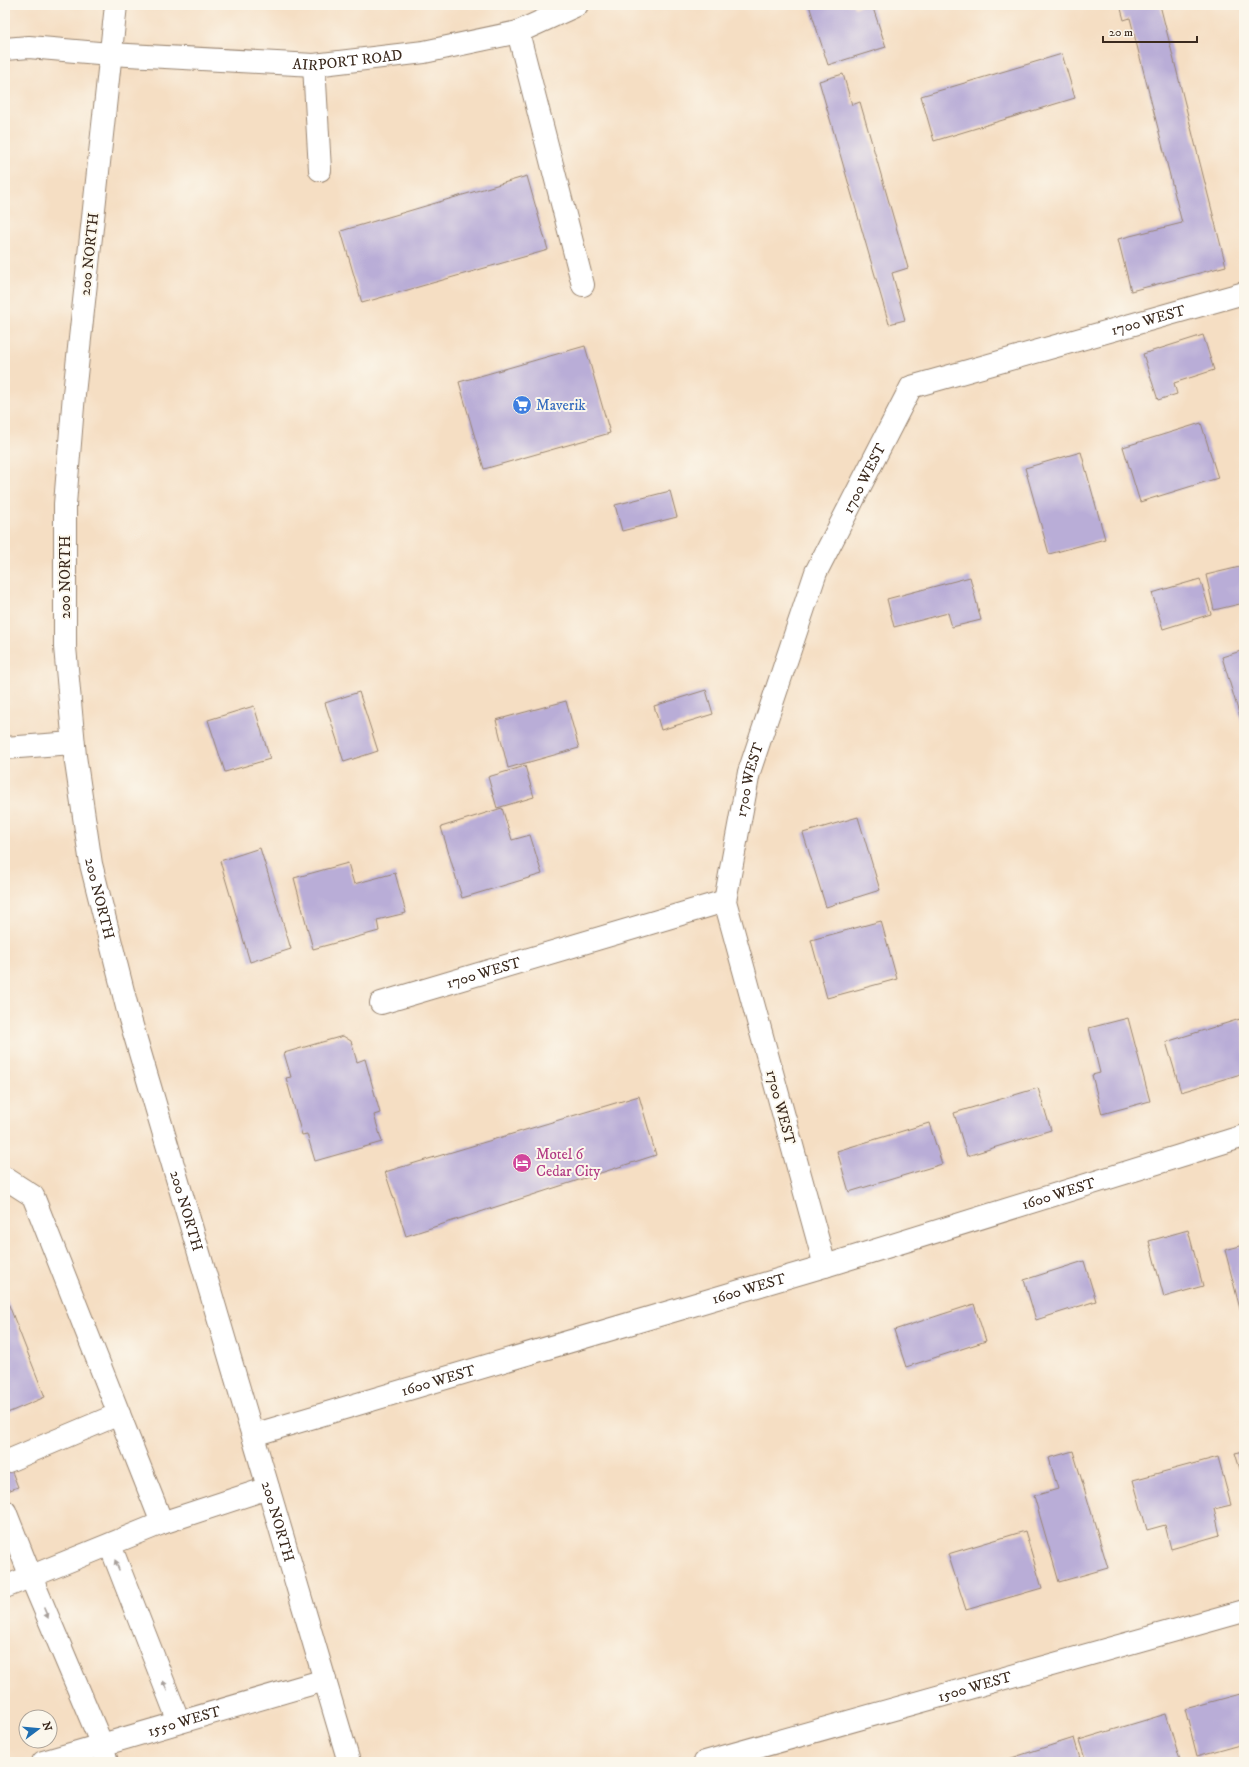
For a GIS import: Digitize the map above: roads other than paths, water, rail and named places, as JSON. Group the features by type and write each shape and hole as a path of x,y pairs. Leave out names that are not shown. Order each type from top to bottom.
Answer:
{"street":[{"name":"200 NORTH","path":"116,5 74,394 65,504 65,647 73,742 91,864 130,1019 349,1762"},
{"name":"AIRPORT ROAD","path":"5,49 29,47 110,54 314,65 424,52 518,32 577,5"},
{"path":"518,32 583,285"},
{"path":"314,65 320,170"},
{"name":"1700 WEST","path":"824,1266 725,901 749,772 816,572 911,387 1244,292"},
{"path":"5,748 73,742"},
{"name":"1700 WEST","path":"381,1003 725,901"},
{"name":"1600 WEST","path":"253,1435 824,1266 1244,1136"},
{"path":"5,1178 33,1196 162,1523"},
{"path":"8,1460 119,1414"},
{"path":"5,1587 162,1523 268,1488"},
{"path":"5,1511 105,1754"},
{"path":"110,1545 179,1722"},
{"name":"1500 WEST","path":"705,1762 1244,1611"},
{"name":"1550 WEST","path":"43,1762 105,1754 179,1722 325,1680"}],"place":[{"name":"Maverik","path":"522,405"},
{"name":"Motel 6 Cedar City","path":"522,1163"}]}
